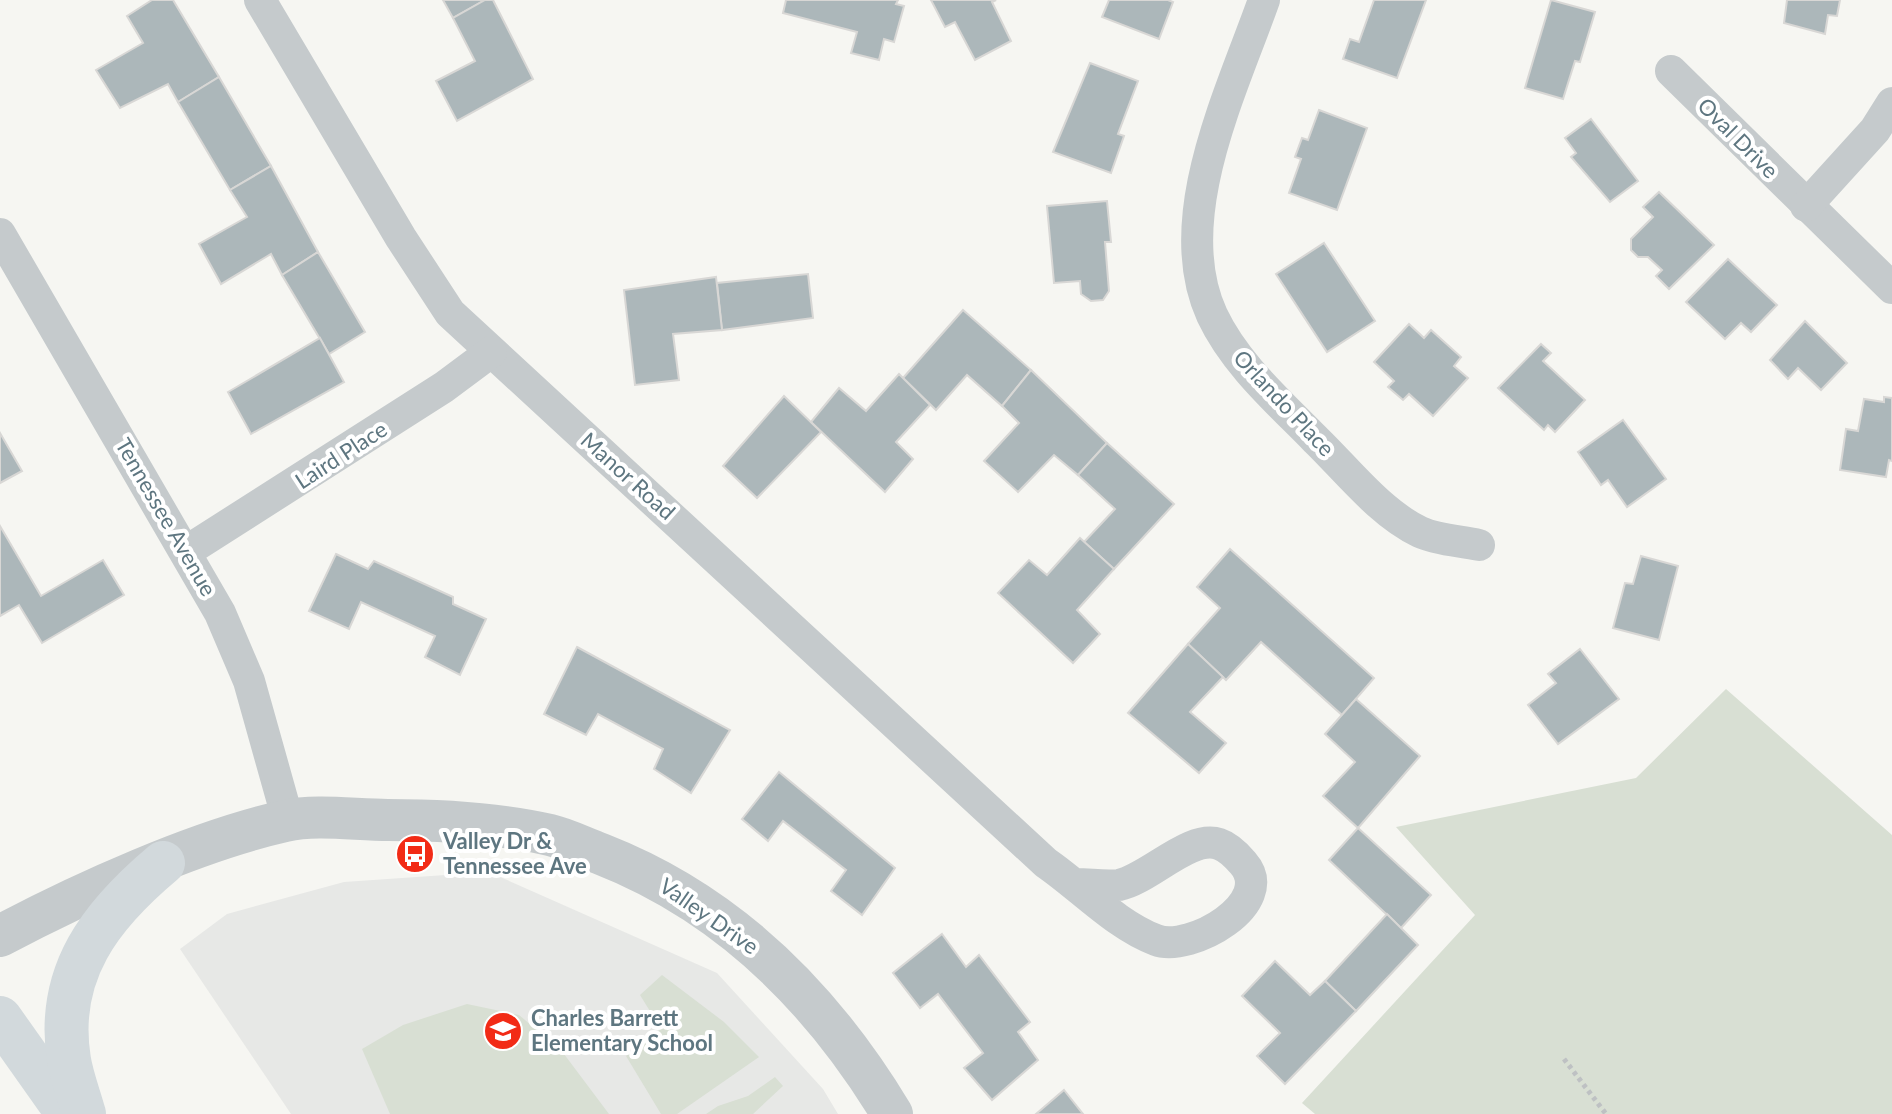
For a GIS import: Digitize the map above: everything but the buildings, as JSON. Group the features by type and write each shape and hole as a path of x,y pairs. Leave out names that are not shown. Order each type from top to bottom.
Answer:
{"main road":[{"path":"84,1114 69,1059 69,995 92,937 121,898 163,863"},
{"path":"0,1018 68,1114"}],"street":[{"name":"Manor Road","path":"260,0 450,313 1046,863 1130,926 1157,941 1176,944 1195,938 1240,910 1250,894 1252,881 1249,870 1236,855 1218,844 1199,843 1142,876 1119,885 1077,884"},
{"name":"Orlando Place","path":"1264,0 1210,153 1197,226 1201,283 1212,315 1251,374 1381,504 1420,532 1479,545"},
{"name":"Oval Drive","path":"1671,71 1892,288"},
{"path":"1806,206 1875,130 1892,103"},
{"name":"Tennessee Avenue","path":"0,234 187,551 220,613 249,681 288,820"},
{"name":"Laird Place","path":"187,551 444,387 491,352"},
{"name":"Valley Drive","path":"0,936 218,840 288,820 476,823 552,835 664,882 738,933 813,1001 860,1060 892,1114"}],"path":[{"path":"1564,1059 1606,1114"}],"shaded area":[{"path":"1726,689 1892,835 1892,1114 1315,1114 1302,1103 1475,915 1396,827 1636,778"},
{"name":"Charles Barrett Elementary School","path":"489,872 717,973 823,1089 838,1114 291,1114 180,949 227,914 344,882"},
{"path":"662,975 724,1022 759,1057 677,1114 661,1114 626,1056 661,1029 640,995"},
{"path":"467,1004 519,1015 561,1050 609,1114 390,1114 362,1049 403,1025"},
{"path":"775,1077 783,1086 753,1114 706,1114 718,1106 748,1096"}],"place":[{"name":"Valley Dr & Tennessee Ave","path":"415,854"},
{"name":"Charles Barrett Elementary School","path":"503,1031"}]}
